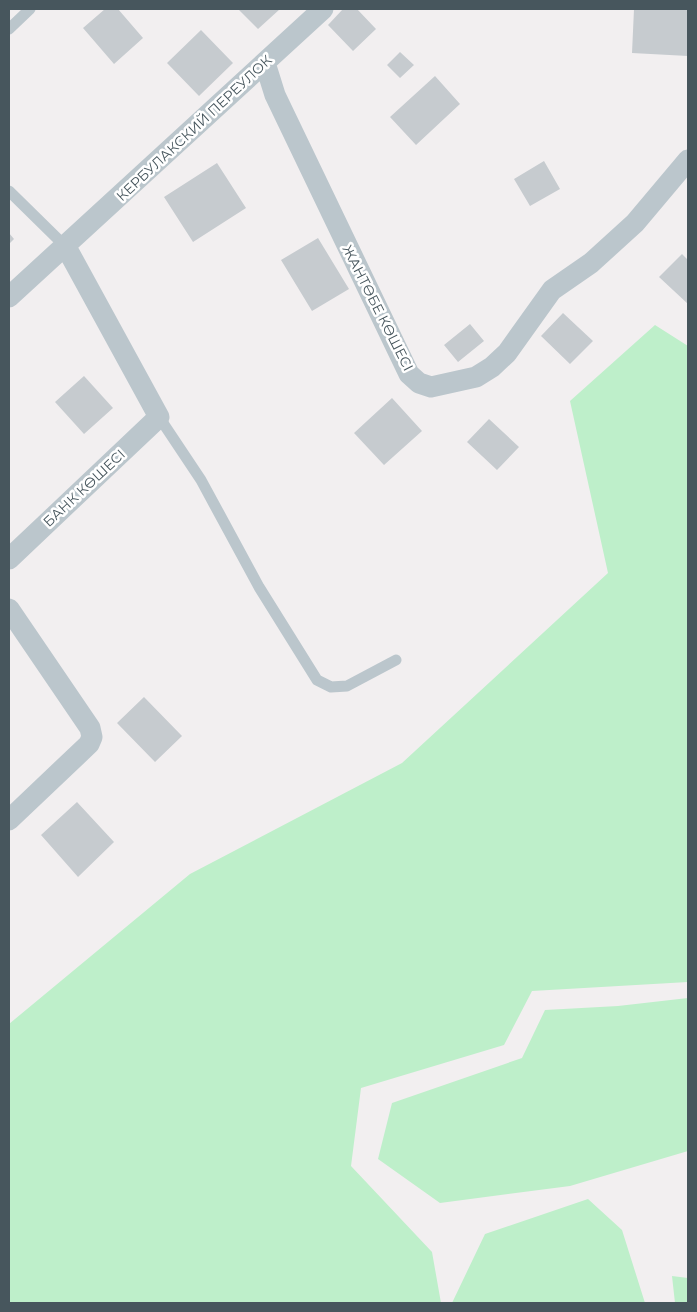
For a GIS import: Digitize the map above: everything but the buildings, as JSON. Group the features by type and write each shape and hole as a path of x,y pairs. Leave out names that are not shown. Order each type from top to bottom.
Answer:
{"street":[{"name":"КЕРБУЛАКСКИЙ ПЕРЕУЛОК","path":"66,246 323,9"},
{"name":"ЖАНТӨБЕ КӨШЕСІ","path":"265,63 275,95 409,374 418,383 431,387 476,377 492,367 507,353 552,290 591,263 635,224 688,160"},
{"path":"9,297 66,246 159,417"},
{"name":"БАНК КӨШЕСІ","path":"9,559 159,417"},
{"path":"9,609 90,728 92,737 89,744 9,820"}],"lane":[{"path":"9,28 30,9"},
{"path":"9,191 66,246"},
{"path":"159,417 201,480 259,587 317,680 331,687 348,686 396,660"}],"green space":[{"path":"655,325 688,346 688,982 532,991 504,1045 361,1088 351,1166 432,1252 441,1303 9,1303 9,1024 190,874 402,763 608,573 570,401"},
{"path":"688,998 688,1151 570,1186 440,1203 378,1159 392,1103 522,1058 545,1010 618,1006"},
{"path":"588,1199 622,1230 645,1303 452,1303 485,1234"},
{"path":"672,1276 688,1278 688,1303 675,1303"}]}
